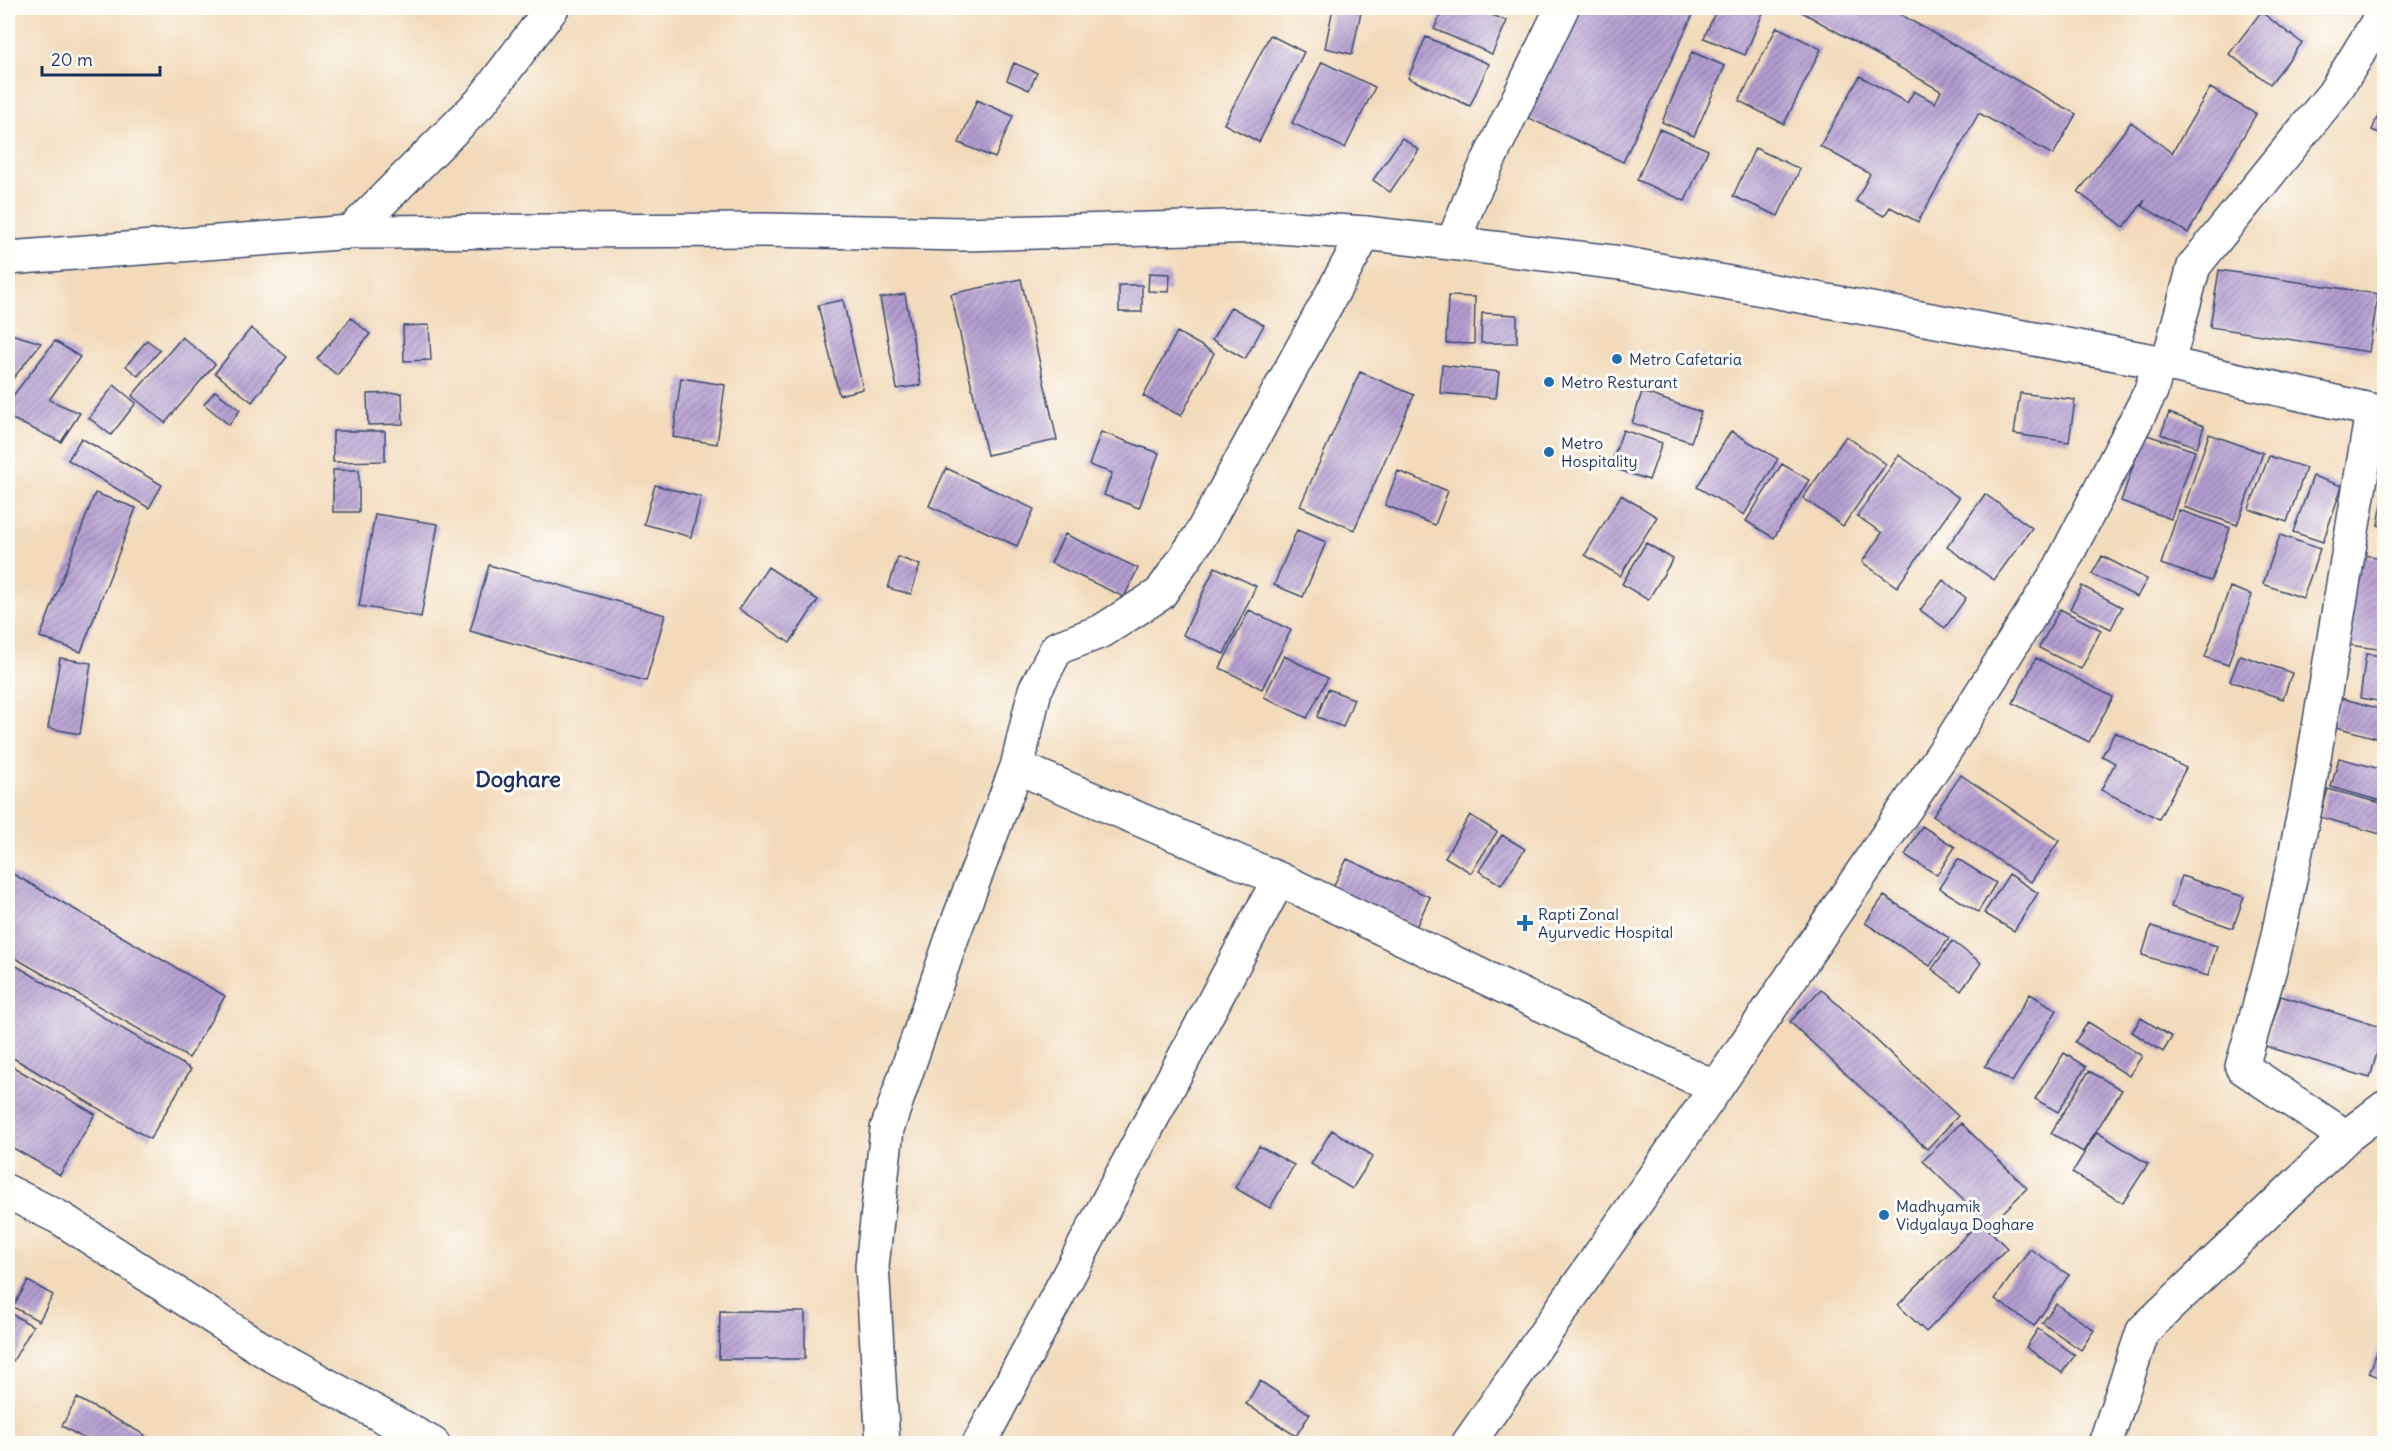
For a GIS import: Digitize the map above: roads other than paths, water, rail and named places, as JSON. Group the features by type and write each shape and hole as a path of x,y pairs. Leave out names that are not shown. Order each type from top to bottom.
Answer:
{"street":[{"path":"351,232 481,102 552,8"},
{"path":"1453,243 1472,197 1562,8"},
{"path":"1479,1439 1950,743 2060,568 2151,391 2163,364 2194,266 2334,93 2376,23 2381,8"},
{"path":"8,258 351,232 765,230 964,234 1264,226 1365,233 1621,263 2163,364 2378,412 2307,799 2274,954 2242,1067 2346,1137"},
{"path":"883,1443 872,1266 887,1129 954,932 1017,767 1035,690 1057,648 1102,632 1160,594 1200,536 1365,233"},
{"path":"1017,767 1279,879 1716,1088"},
{"path":"979,1443 1279,879"},
{"path":"2105,1443 2143,1331 2346,1137 2385,1108"},
{"path":"8,1192 60,1218 265,1351 433,1443"}],"place":[{"name":"Metro Cafetaria","path":"1617,359"},
{"name":"Metro Resturant","path":"1549,382"},
{"name":"Metro Hospitality","path":"1549,452"},
{"name":"Rapti Zonal Ayurvedic Hospital","path":"1525,923"},
{"name":"Madhyamik Vidyalaya Doghare","path":"1884,1215"}],"district":[{"name":"Doghare","path":"518,779"}]}
